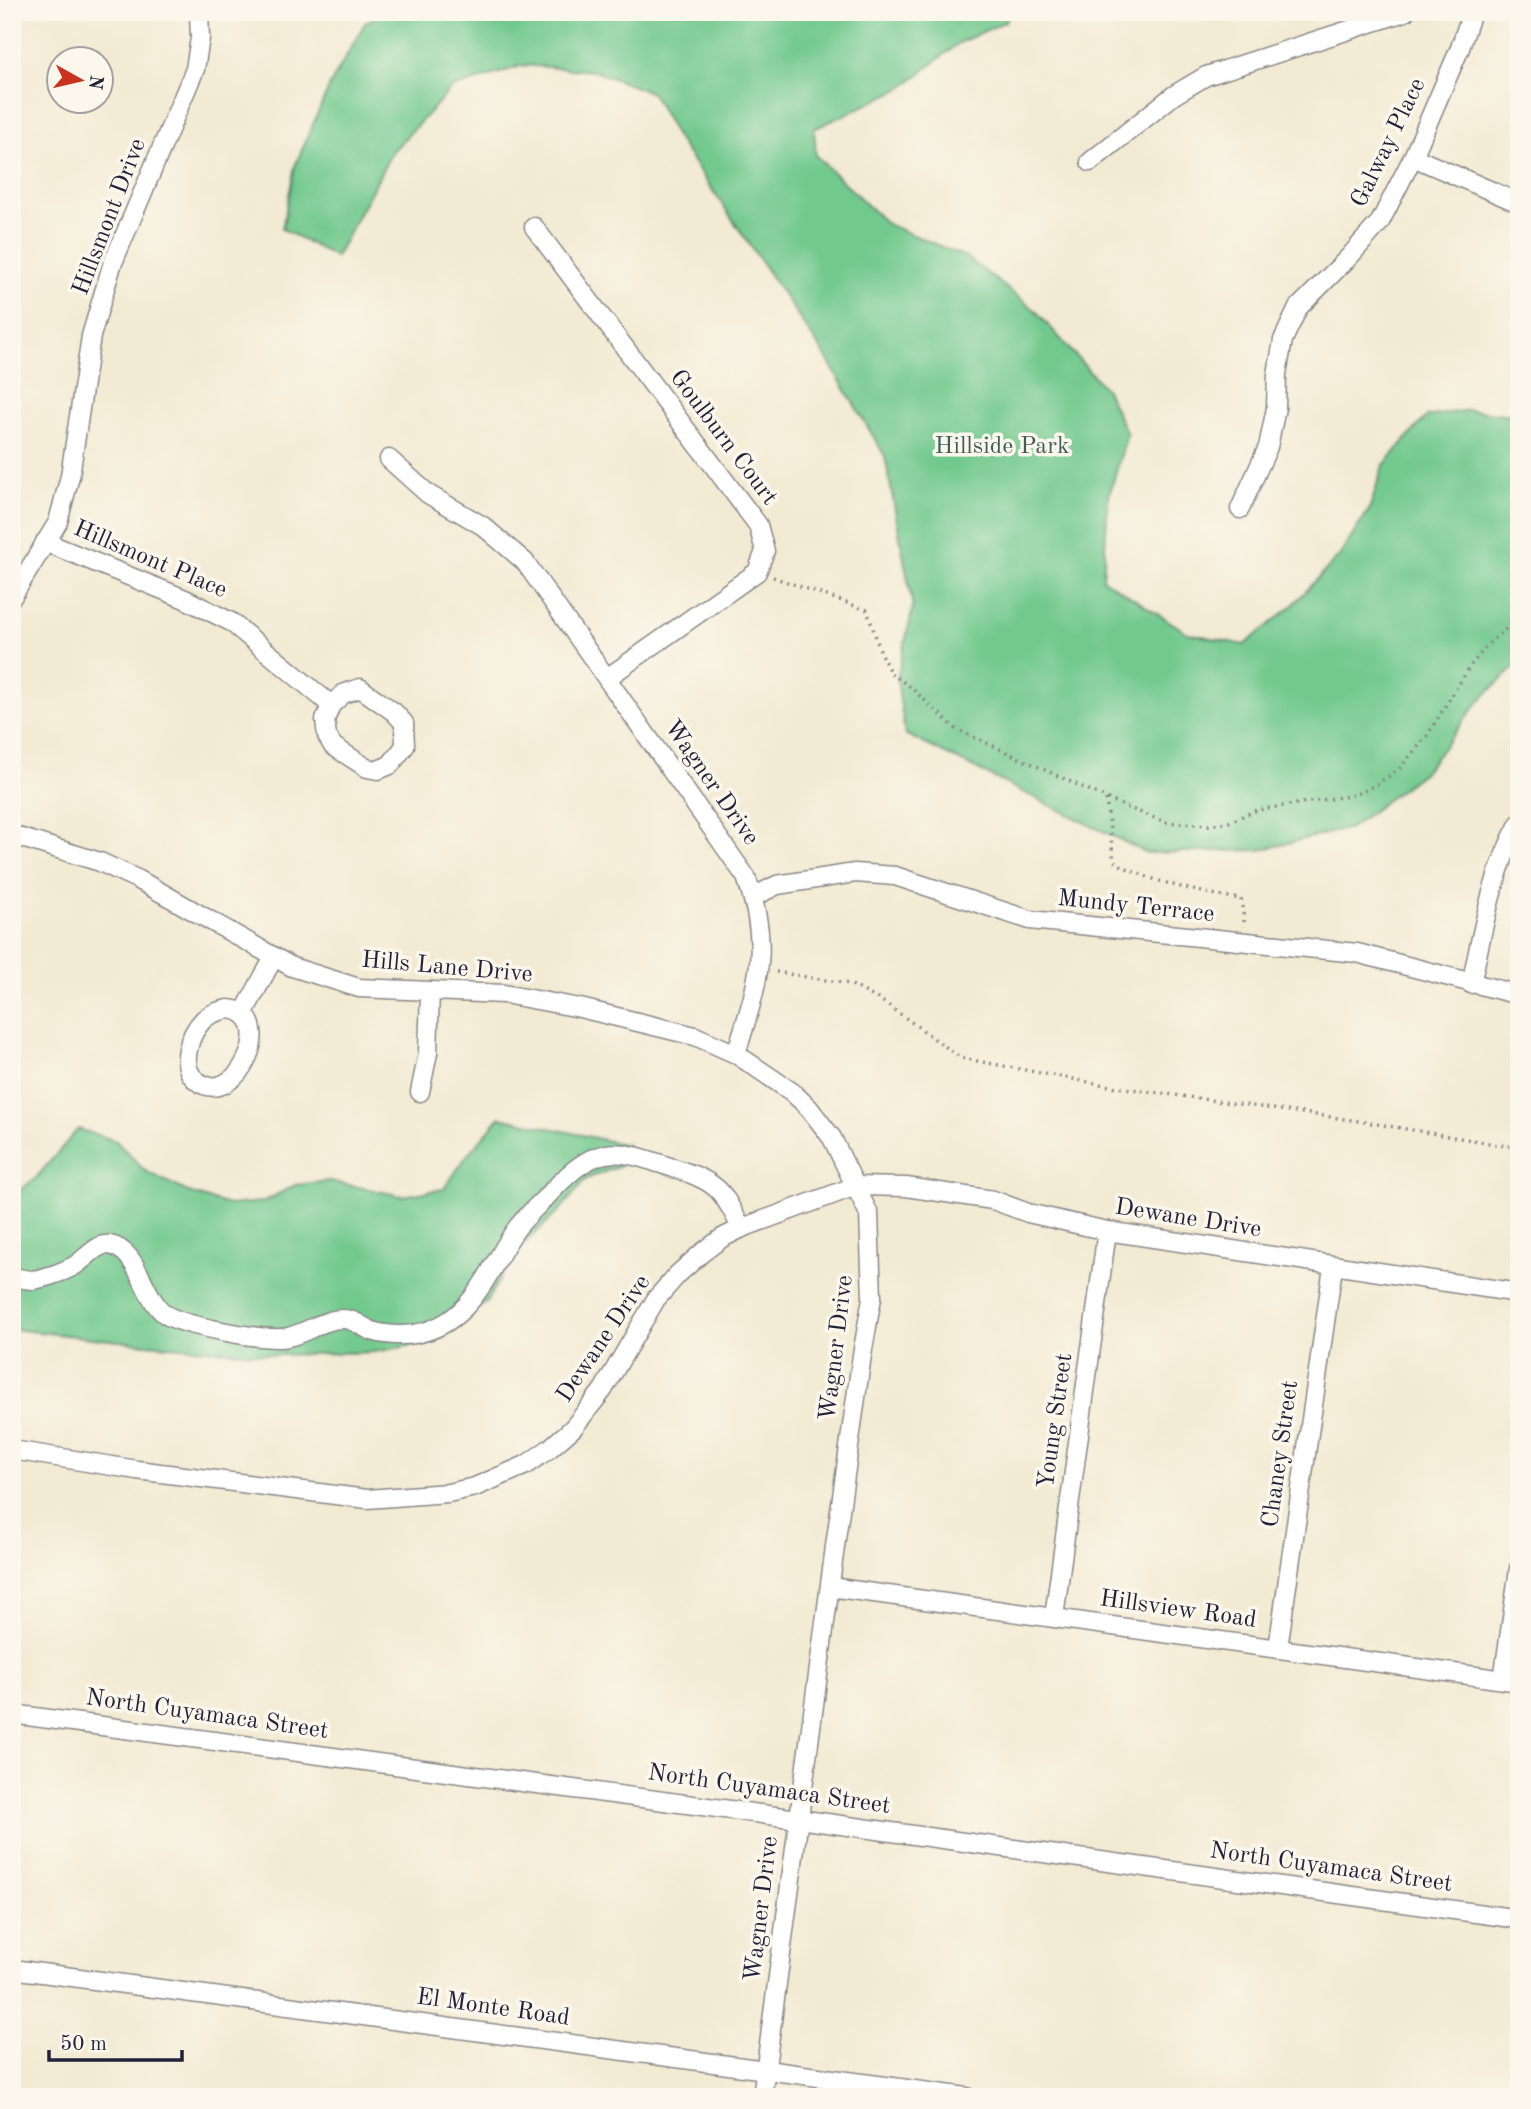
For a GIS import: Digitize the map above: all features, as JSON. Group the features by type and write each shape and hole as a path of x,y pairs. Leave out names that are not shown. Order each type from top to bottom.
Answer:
{"street":[{"name":"Hillsmont Drive","path":"12,597 58,522 71,476 91,336 112,265 195,69 200,38 199,12"},
{"path":"1090,162 1174,95 1206,76 1405,12"},
{"name":"Galway Place","path":"1240,509 1268,447 1276,408 1277,374 1283,340 1298,308 1380,222 1413,157 1461,48 1472,12"},
{"path":"1413,157 1519,203"},
{"name":"Goulburn Court","path":"534,227 758,526 765,551 757,572"},
{"name":"Wagner Drive","path":"389,459 428,494 483,526 524,562 746,877 754,897 761,935 760,970 737,1054 792,1092 809,1108 832,1138 869,1214 872,1298 798,1819 762,2097"},
{"name":"Hillsmont Place","path":"45,542 185,599 231,622 331,705"},
{"path":"607,678 757,572"},
{"path":"360,688 394,712 404,723 405,747 390,765 378,770 367,768 333,746 327,736 325,720 331,705 343,694 360,688"},
{"path":"1471,984 1494,884 1510,840 1519,824"},
{"name":"Hills Lane Drive","path":"12,835 100,862 139,880 292,967 359,988 504,994 580,1008 695,1036 737,1054"},
{"name":"Mundy Terrace","path":"754,897 777,885 855,873 895,876 1030,920 1357,953 1519,995"},
{"path":"243,1014 274,957"},
{"path":"420,1092 428,1053 430,991"},
{"path":"237,1010 243,1014 253,1035 250,1052 228,1084 214,1087 200,1084 190,1073 186,1058 198,1026 219,1011 237,1010"},
{"path":"12,1277 33,1280 65,1270 107,1244 119,1248 128,1256 160,1310 170,1317 257,1337 278,1339 339,1319 351,1320 384,1334 416,1334 460,1312 483,1286 516,1230 560,1182 589,1158 608,1153 653,1162 702,1179 717,1189 742,1228"},
{"name":"Dewane Drive","path":"12,1450 137,1470 367,1499 447,1493 475,1487 526,1465 573,1428 603,1390 647,1313 663,1291 703,1251 742,1228 856,1186 905,1187 993,1200 1028,1213 1107,1231 1519,1293"},
{"name":"Young Street","path":"1054,1617 1107,1231"},
{"name":"Chaney Street","path":"1278,1648 1333,1266"},
{"path":"1511,1681 1519,1569"},
{"name":"Hillsview Road","path":"830,1587 1511,1681"},
{"name":"North Cuyamaca Street","path":"12,1714 1519,1919"},
{"name":"El Monte Road","path":"12,1969 967,2097"}],"path":[{"path":"757,572 867,610 882,656 891,674 907,684 956,729 1106,799 1166,822 1209,825 1229,822 1257,810 1355,795 1377,784 1399,769 1427,736 1470,666 1490,642 1519,618"},
{"path":"1106,799 1114,860 1129,870 1156,879 1210,894 1241,899 1247,943"},
{"path":"760,970 850,984 885,1003 961,1058 1110,1087 1359,1121 1519,1148"}],"green space":[{"name":"Hillside Park","path":"383,12 1010,12 1006,21 959,43 900,89 814,129 816,156 887,224 966,257 1035,310 1106,390 1127,434 1108,499 1103,579 1188,633 1244,645 1292,606 1340,555 1369,510 1383,466 1426,417 1469,410 1519,416 1519,663 1480,700 1425,771 1350,828 1259,850 1147,853 905,734 897,679 913,607 885,456 826,357 677,138 652,93 594,71 524,65 452,88 392,152 336,257 282,229 295,166 330,85 365,23"},
{"path":"500,1117 627,1145 620,1166 586,1179 559,1211 515,1252 486,1302 435,1341 375,1352 278,1355 12,1329 12,1196 36,1178 78,1129 116,1141 145,1171 192,1194 229,1205 263,1202 295,1185 329,1181 402,1196 444,1189 468,1154"}]}
